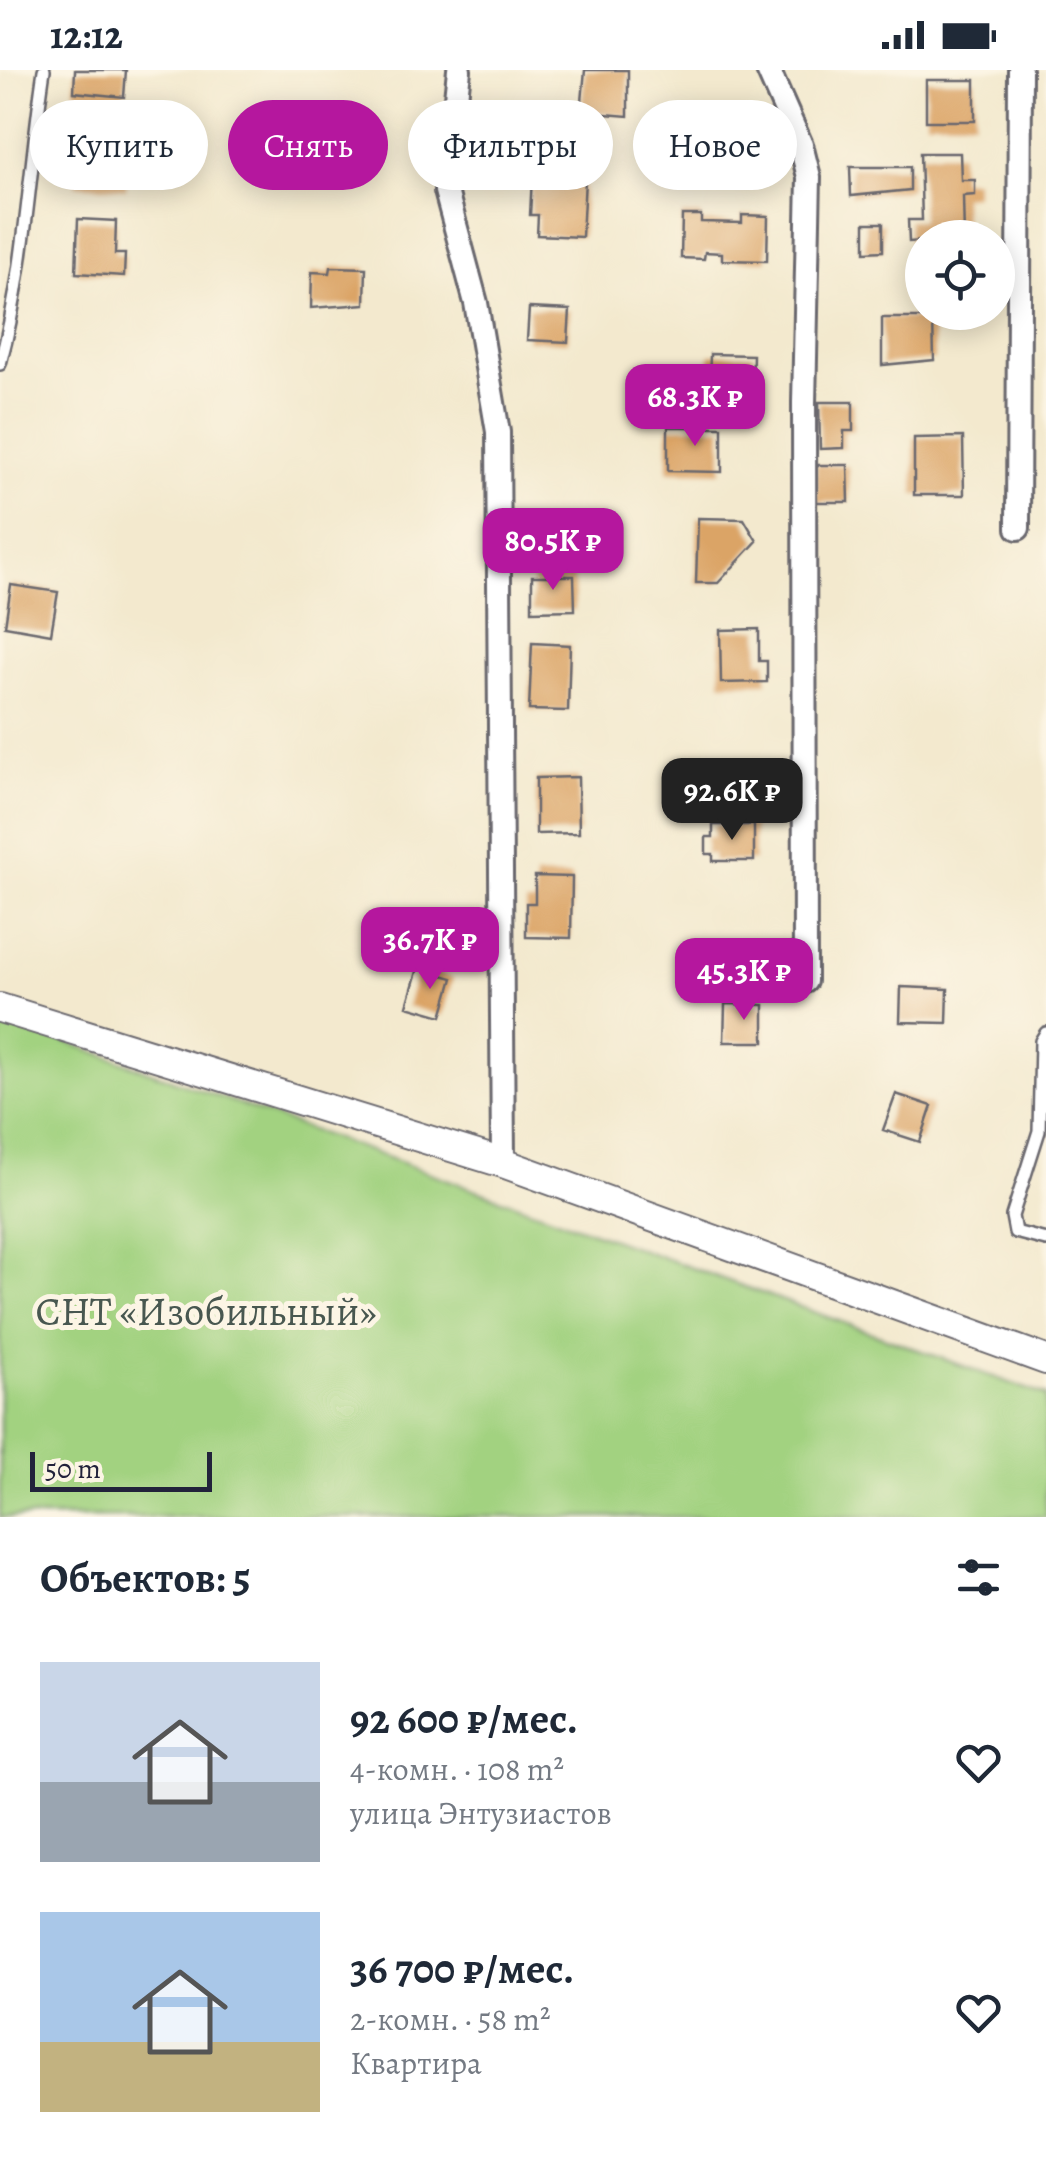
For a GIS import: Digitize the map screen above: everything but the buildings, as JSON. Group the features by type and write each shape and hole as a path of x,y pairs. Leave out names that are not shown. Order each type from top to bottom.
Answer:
{"street":[{"path":"459,70 446,191 476,304 498,432 503,1162"},
{"path":"768,70 800,145 809,177 804,403 805,981"},
{"path":"1018,528 1020,70"},
{"path":"0,1008 503,1162 1046,1360"}],"lane":[{"path":"0,364 19,294 44,70"},
{"path":"1046,1033 1041,1041 1039,1131 1012,1216 1015,1232 1046,1240"}],"green space":[{"name":"СНТ «Изобильный»","path":"0,1027 35,1030 1046,1396 1046,1517 0,1517"}]}
